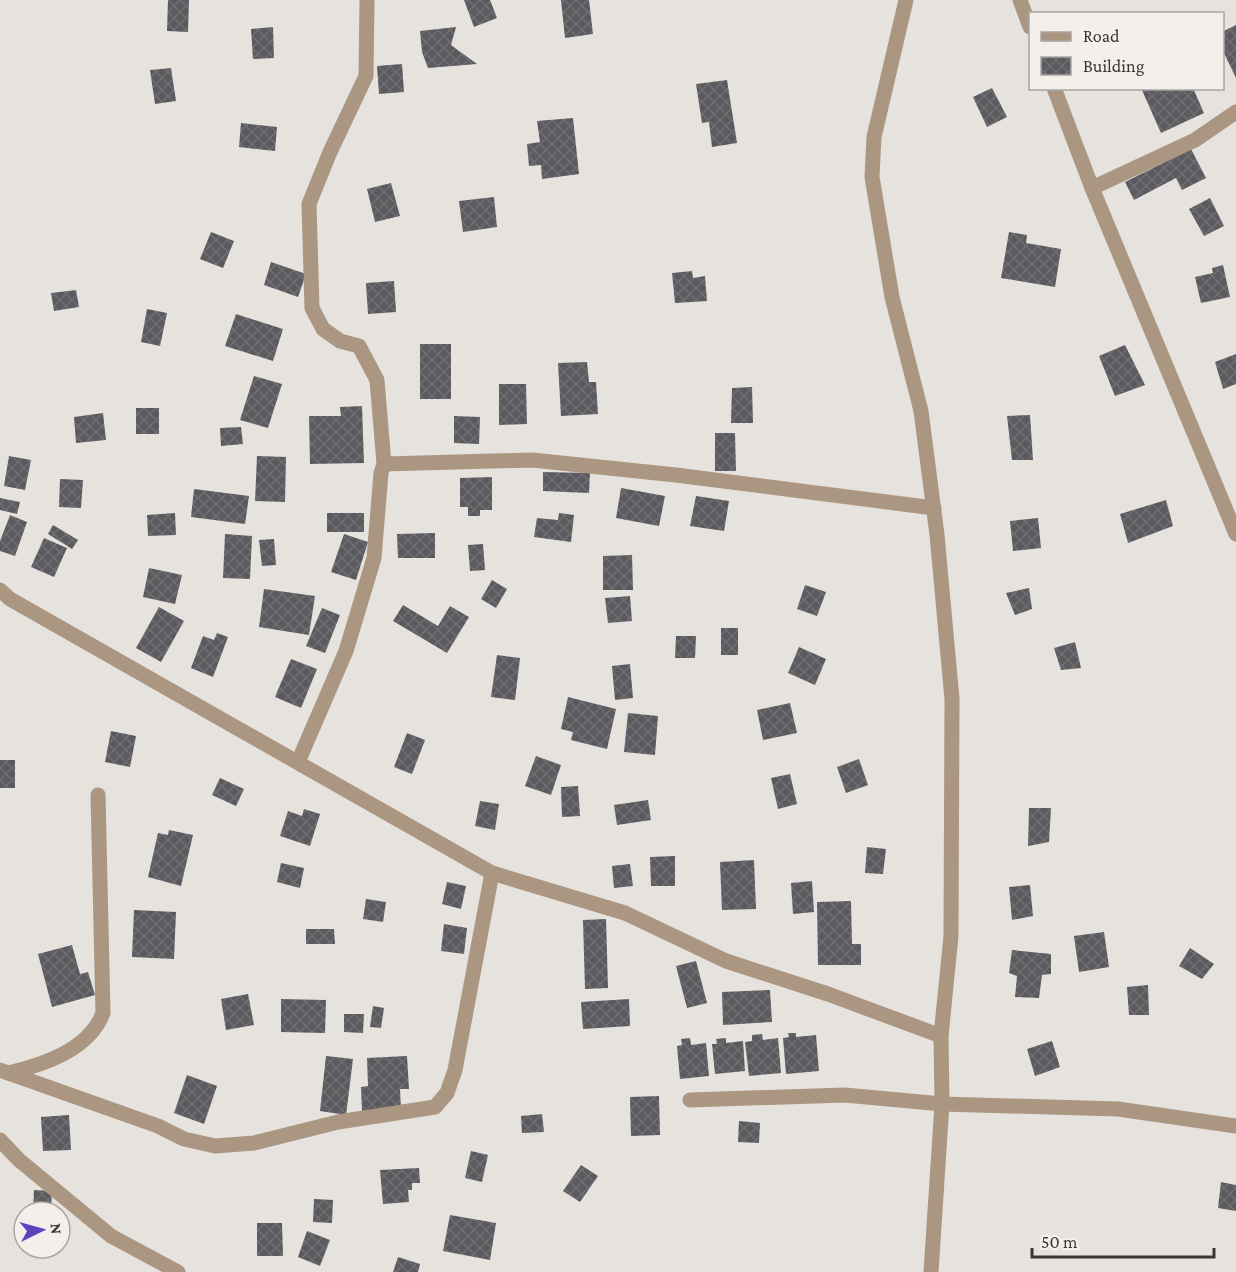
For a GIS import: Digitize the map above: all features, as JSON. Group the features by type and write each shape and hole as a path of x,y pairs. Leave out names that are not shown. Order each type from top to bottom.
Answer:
{"street":[{"path":"298,762 346,651 374,558 381,473 384,464 377,380 359,346 340,341 323,329 312,308 309,204 330,152 366,76 367,0"},
{"path":"906,0 874,137 872,177 892,297 921,411 934,508 952,699 951,936 942,1036 942,1104 931,1272"},
{"path":"1020,0 1029,24"},
{"path":"1055,90 1092,188 1236,534"},
{"path":"1092,188 1195,140 1236,112"},
{"path":"384,464 532,460 676,475 934,508"},
{"path":"0,590 10,599 104,654 492,873 625,913 726,961 828,994 942,1036"},
{"path":"4,1071 38,1066 63,1054 99,1024 103,1013 98,795"},
{"path":"4,1071 72,1098 158,1126 184,1139 215,1146 254,1143 338,1122 435,1107 447,1094 455,1071 492,873"},
{"path":"690,1100 845,1095 942,1104 1118,1108 1236,1125"},
{"path":"0,1140 19,1160 111,1236 178,1272"}],"building":[{"path":"168,0 189,0 188,32 167,31"},
{"path":"464,0 490,0 497,18 474,27"},
{"path":"561,0 589,0 593,34 565,38"},
{"path":"1236,25 1236,78 1224,53 1224,31"},
{"path":"273,27 274,58 253,59 251,29"},
{"path":"456,27 451,45 477,64 428,68 422,52 420,31"},
{"path":"402,64 404,92 379,94 377,66"},
{"path":"171,68 176,101 155,104 150,70"},
{"path":"727,80 737,143 712,147 709,122 702,123 696,84"},
{"path":"992,88 1007,117 987,127 973,97"},
{"path":"1142,90 1194,90 1204,113 1161,133"},
{"path":"573,118 579,174 542,179 541,165 529,166 527,144 540,142 537,121"},
{"path":"241,123 277,127 275,151 239,147"},
{"path":"1191,149 1206,178 1182,190 1176,178 1134,200 1125,182"},
{"path":"391,183 400,216 375,222 367,189"},
{"path":"494,197 497,227 463,232 459,201"},
{"path":"1210,198 1224,226 1204,236 1189,209"},
{"path":"211,232 234,241 223,268 200,259"},
{"path":"1009,232 1027,235 1026,243 1061,249 1055,287 1001,278"},
{"path":"271,262 306,274 298,297 264,285"},
{"path":"1223,265 1230,297 1201,303 1195,277 1213,273 1212,268"},
{"path":"692,271 693,278 705,276 707,301 675,303 672,273"},
{"path":"394,281 396,312 368,314 366,283"},
{"path":"76,290 79,307 54,311 51,293"},
{"path":"147,309 167,313 160,346 141,342"},
{"path":"236,314 283,329 273,361 225,346"},
{"path":"420,344 451,344 451,399 420,399"},
{"path":"1125,345 1145,385 1115,396 1099,356"},
{"path":"1236,354 1236,384 1223,389 1215,362"},
{"path":"587,362 589,382 596,382 598,414 561,416 558,363"},
{"path":"254,376 282,384 268,428 240,420"},
{"path":"499,384 526,384 527,424 499,425"},
{"path":"752,387 753,423 731,423 732,388"},
{"path":"362,406 364,463 310,464 309,416 341,416 340,407"},
{"path":"136,408 159,408 159,434 136,434"},
{"path":"103,413 106,440 76,443 74,417"},
{"path":"1030,415 1033,460 1012,460 1007,416"},
{"path":"454,416 480,417 479,444 454,443"},
{"path":"241,427 243,444 221,446 220,428"},
{"path":"715,433 735,433 736,471 715,471"},
{"path":"9,456 31,460 25,490 4,486"},
{"path":"257,456 286,457 285,502 255,501"},
{"path":"543,472 590,473 589,493 543,491"},
{"path":"492,477 492,510 480,510 480,516 468,516 468,507 460,507 460,478"},
{"path":"60,479 83,480 81,508 59,507"},
{"path":"621,488 665,496 659,526 616,518"},
{"path":"194,489 249,496 245,524 191,517"},
{"path":"696,496 729,501 724,531 690,526"},
{"path":"0,498 20,502 17,514 0,510"},
{"path":"1166,500 1173,526 1128,543 1120,514"},
{"path":"175,513 176,535 148,536 147,515"},
{"path":"327,513 364,513 364,532 327,532"},
{"path":"559,513 574,515 571,542 534,537 537,518 558,520"},
{"path":"10,515 27,522 15,556 0,551 0,541"},
{"path":"1038,518 1041,548 1013,551 1010,521"},
{"path":"53,525 78,540 72,549 48,534"},
{"path":"435,533 435,558 398,558 397,534"},
{"path":"225,534 252,536 250,579 223,578"},
{"path":"344,534 368,542 356,580 331,572"},
{"path":"44,538 67,548 54,577 31,567"},
{"path":"274,539 276,565 262,566 259,540"},
{"path":"483,544 485,570 470,571 468,545"},
{"path":"632,555 633,590 603,590 603,556"},
{"path":"149,568 182,575 175,604 143,597"},
{"path":"492,580 507,589 496,608 481,599"},
{"path":"805,585 826,592 817,616 797,609"},
{"path":"1029,588 1032,609 1015,615 1006,593"},
{"path":"264,589 315,596 309,635 259,627"},
{"path":"630,596 632,621 608,623 605,598"},
{"path":"403,605 438,626 450,606 469,617 447,653 393,621"},
{"path":"159,607 184,621 161,662 136,648"},
{"path":"322,608 340,615 325,653 306,646"},
{"path":"721,628 738,628 738,655 721,655"},
{"path":"217,633 228,637 213,677 191,668 203,636 214,640"},
{"path":"676,636 696,636 695,658 675,658"},
{"path":"1075,642 1081,668 1061,670 1054,648"},
{"path":"799,647 826,659 815,685 788,673"},
{"path":"497,655 520,658 515,700 491,697"},
{"path":"291,659 317,669 301,708 275,697"},
{"path":"630,664 633,698 615,700 612,666"},
{"path":"568,697 616,709 607,749 571,740 573,732 561,729"},
{"path":"790,703 797,733 763,740 757,710"},
{"path":"628,713 658,716 655,755 624,752"},
{"path":"111,731 136,736 130,767 105,762"},
{"path":"407,733 425,740 412,774 394,767"},
{"path":"536,756 561,765 551,795 525,786"},
{"path":"859,759 868,785 846,793 837,767"},
{"path":"0,760 15,760 15,788 0,788"},
{"path":"790,774 797,804 778,809 771,778"},
{"path":"220,778 244,789 236,806 212,795"},
{"path":"578,786 580,816 562,817 561,787"},
{"path":"648,800 651,820 617,825 614,805"},
{"path":"480,801 499,804 495,830 475,826"},
{"path":"1029,808 1051,808 1049,842 1028,846"},
{"path":"304,809 320,814 310,846 280,836 288,811 302,816"},
{"path":"169,830 193,835 181,886 148,877 158,833 168,835"},
{"path":"867,847 886,849 883,874 865,873"},
{"path":"675,856 675,886 651,886 650,857"},
{"path":"754,860 756,909 722,910 720,862"},
{"path":"281,863 304,868 300,888 277,882"},
{"path":"630,864 633,886 614,888 612,866"},
{"path":"812,881 814,912 793,914 791,883"},
{"path":"447,882 466,886 461,909 442,904"},
{"path":"1030,885 1033,916 1012,920 1009,887"},
{"path":"366,899 386,902 383,922 363,919"},
{"path":"851,901 852,944 861,944 861,965 818,965 817,902"},
{"path":"134,910 176,912 174,959 132,957"},
{"path":"606,919 608,988 585,989 583,920"},
{"path":"444,924 467,928 464,954 441,951"},
{"path":"306,929 334,929 335,944 306,944"},
{"path":"1104,932 1109,967 1079,972 1074,936"},
{"path":"72,945 80,974 88,972 95,995 52,1007 38,954"},
{"path":"1190,948 1214,964 1202,979 1179,966"},
{"path":"1012,950 1051,954 1051,974 1042,975 1039,998 1015,997 1017,976 1009,973"},
{"path":"696,961 707,1003 687,1008 676,966"},
{"path":"1148,985 1149,1015 1129,1015 1127,987"},
{"path":"770,990 772,1022 723,1025 722,992"},
{"path":"248,994 254,1025 226,1030 221,999"},
{"path":"281,999 326,1000 325,1033 281,1032"},
{"path":"629,999 630,1026 583,1029 581,1002"},
{"path":"373,1006 384,1008 381,1028 370,1027"},
{"path":"344,1014 364,1014 363,1033 344,1032"},
{"path":"788,1033 796,1033 796,1037 816,1035 819,1071 786,1074 783,1038 789,1037"},
{"path":"762,1034 763,1040 778,1038 781,1073 749,1076 745,1042 752,1041 752,1035"},
{"path":"690,1038 691,1045 706,1043 709,1076 680,1079 677,1046 682,1045 681,1039"},
{"path":"726,1038 726,1043 743,1041 745,1071 715,1074 712,1044 717,1044 716,1039"},
{"path":"1052,1041 1060,1067 1035,1076 1027,1049"},
{"path":"326,1056 353,1059 346,1115 320,1111"},
{"path":"407,1056 409,1089 400,1089 401,1109 362,1111 361,1087 368,1086 367,1058"},
{"path":"187,1075 217,1086 204,1124 174,1113"},
{"path":"659,1096 660,1135 631,1136 630,1097"},
{"path":"542,1114 544,1132 522,1133 521,1116"},
{"path":"69,1115 71,1150 43,1151 41,1117"},
{"path":"739,1121 760,1123 759,1143 738,1142"},
{"path":"471,1151 488,1155 482,1182 465,1178"},
{"path":"581,1165 598,1176 580,1202 563,1191"},
{"path":"419,1168 420,1183 412,1183 412,1190 408,1190 409,1202 383,1204 380,1170"},
{"path":"1221,1182 1236,1185 1236,1211 1218,1208"},
{"path":"34,1190 52,1191 52,1200 34,1200"},
{"path":"314,1199 333,1200 332,1223 313,1222"},
{"path":"450,1215 496,1223 490,1260 443,1251"},
{"path":"257,1223 282,1223 283,1256 257,1256"},
{"path":"307,1231 330,1240 320,1266 298,1257"},
{"path":"398,1257 420,1264 418,1272 393,1272"}]}
